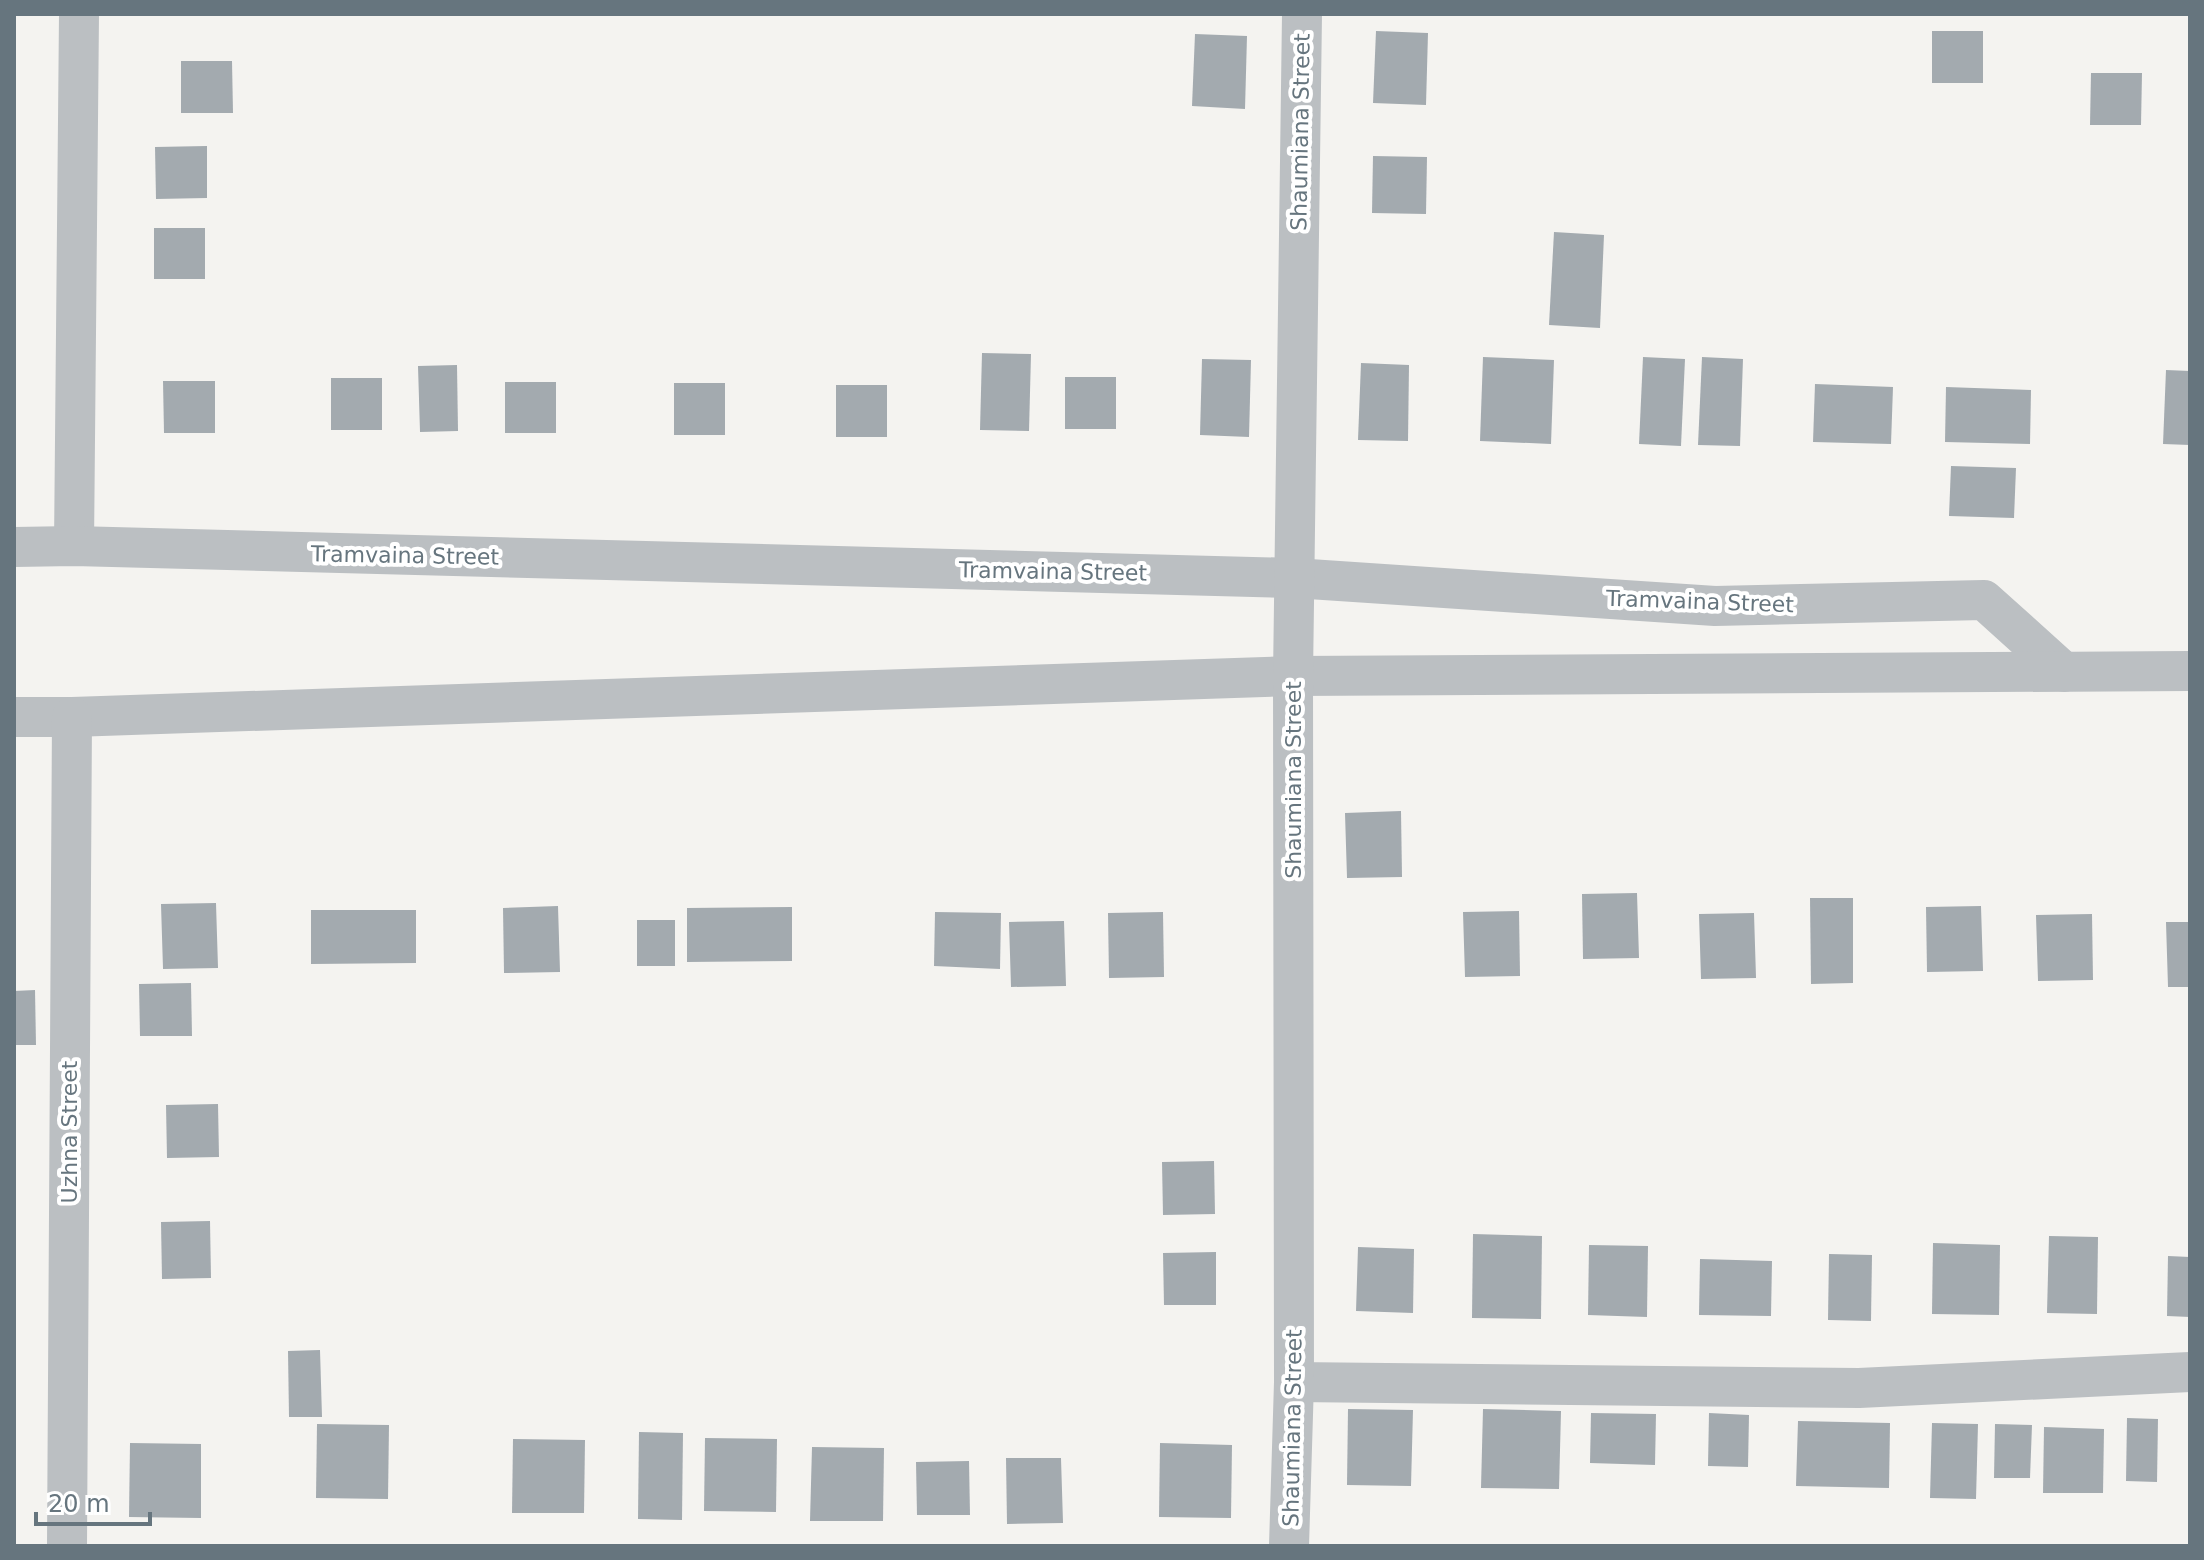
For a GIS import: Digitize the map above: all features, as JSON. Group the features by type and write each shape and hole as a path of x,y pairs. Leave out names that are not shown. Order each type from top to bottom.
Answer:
{"street":[{"path":"74,546 79,14"},
{"name":"Shaumiana Street","path":"1289,1546 1294,1382 1293,676 1302,14"},
{"name":"Tramvaina Street","path":"14,547 74,546 1294,578 1715,606 1984,600 2064,672"},
{"path":"14,717 1293,676 2190,671"},
{"name":"Uzhna Street","path":"67,1546 72,717"},
{"path":"1294,1382 1859,1388 2190,1372"}],"building":[{"path":"1376,31 1428,33 1426,105 1373,103"},
{"path":"1932,31 1983,31 1983,83 1932,83"},
{"path":"1195,34 1247,36 1245,109 1192,106"},
{"path":"181,61 232,61 233,113 181,113"},
{"path":"2091,73 2142,73 2141,125 2090,125"},
{"path":"207,146 207,198 156,199 155,147"},
{"path":"1373,156 1427,157 1426,214 1372,213"},
{"path":"154,228 205,228 205,279 154,279"},
{"path":"1554,232 1604,235 1600,328 1549,325"},
{"path":"982,353 1031,354 1029,431 980,430"},
{"path":"1483,357 1554,360 1551,444 1480,441"},
{"path":"1643,357 1685,359 1681,446 1639,444"},
{"path":"1702,357 1743,359 1740,446 1698,445"},
{"path":"1202,359 1251,360 1249,437 1200,435"},
{"path":"1361,363 1409,365 1408,441 1358,440"},
{"path":"457,365 458,431 420,432 418,366"},
{"path":"2166,370 2190,371 2190,445 2163,444"},
{"path":"1065,377 1116,377 1116,429 1065,429"},
{"path":"331,378 382,378 382,430 331,430"},
{"path":"163,381 215,381 215,433 164,433"},
{"path":"505,382 556,382 556,433 505,433"},
{"path":"674,383 725,383 725,435 674,435"},
{"path":"1815,384 1893,387 1891,444 1813,442"},
{"path":"836,385 887,385 887,437 836,437"},
{"path":"1946,387 2031,390 2030,444 1945,442"},
{"path":"1951,466 2016,468 2014,518 1949,516"},
{"path":"1401,811 1402,877 1347,878 1345,813"},
{"path":"1637,893 1639,958 1583,959 1582,894"},
{"path":"1810,898 1853,898 1853,983 1811,984"},
{"path":"216,903 218,968 163,969 161,904"},
{"path":"558,906 560,972 504,973 503,908"},
{"path":"1981,906 1983,971 1927,972 1926,907"},
{"path":"792,907 792,961 687,962 687,908"},
{"path":"311,910 416,910 416,963 311,964"},
{"path":"1519,911 1520,976 1465,977 1463,912"},
{"path":"935,912 1001,913 1000,969 934,966"},
{"path":"1163,912 1164,977 1109,978 1108,913"},
{"path":"1754,913 1756,978 1701,979 1699,914"},
{"path":"2092,914 2093,980 2038,981 2036,915"},
{"path":"637,920 675,920 675,966 637,966"},
{"path":"1064,921 1066,986 1011,987 1009,922"},
{"path":"2166,922 2190,922 2190,987 2168,987"},
{"path":"191,983 192,1036 140,1036 139,984"},
{"path":"35,990 36,1045 14,1045 14,991"},
{"path":"218,1104 219,1157 167,1158 166,1105"},
{"path":"1214,1161 1215,1214 1163,1215 1162,1162"},
{"path":"210,1221 211,1278 162,1279 161,1222"},
{"path":"1473,1234 1542,1236 1541,1319 1472,1318"},
{"path":"2049,1236 2098,1237 2097,1314 2047,1313"},
{"path":"1933,1243 2000,1245 1999,1315 1932,1314"},
{"path":"1589,1245 1648,1246 1647,1317 1588,1315"},
{"path":"1358,1247 1414,1249 1413,1313 1356,1311"},
{"path":"1216,1252 1216,1305 1164,1305 1163,1253"},
{"path":"1829,1254 1872,1255 1871,1321 1828,1320"},
{"path":"2168,1256 2190,1257 2190,1317 2167,1316"},
{"path":"1700,1259 1772,1261 1771,1316 1699,1315"},
{"path":"320,1350 322,1417 289,1417 288,1351"},
{"path":"1348,1409 1413,1410 1411,1486 1347,1485"},
{"path":"1483,1409 1561,1411 1559,1489 1481,1488"},
{"path":"1591,1413 1656,1414 1655,1465 1590,1463"},
{"path":"1709,1413 1749,1415 1748,1467 1708,1466"},
{"path":"2127,1418 2158,1419 2157,1482 2126,1481"},
{"path":"1798,1421 1890,1423 1889,1488 1796,1486"},
{"path":"1932,1423 1978,1424 1976,1499 1930,1498"},
{"path":"317,1424 389,1425 388,1499 316,1498"},
{"path":"1995,1424 2032,1425 2030,1478 1994,1478"},
{"path":"2044,1427 2104,1429 2103,1493 2043,1493"},
{"path":"639,1432 683,1433 682,1520 638,1519"},
{"path":"705,1438 777,1439 776,1512 704,1511"},
{"path":"513,1439 585,1440 584,1513 512,1513"},
{"path":"130,1443 201,1444 201,1518 129,1517"},
{"path":"1160,1443 1232,1445 1231,1518 1159,1517"},
{"path":"812,1447 884,1448 883,1521 810,1521"},
{"path":"1006,1458 1061,1458 1063,1523 1007,1524"},
{"path":"969,1461 970,1515 917,1515 916,1462"}]}
